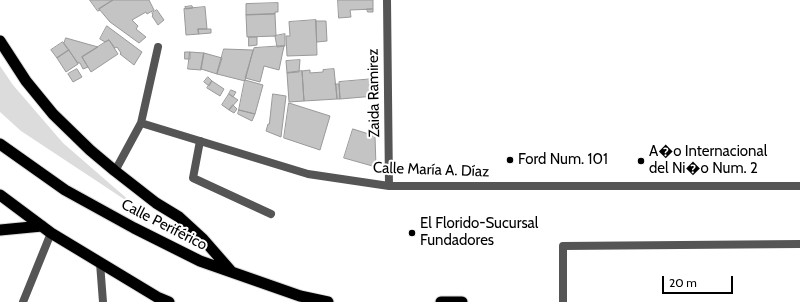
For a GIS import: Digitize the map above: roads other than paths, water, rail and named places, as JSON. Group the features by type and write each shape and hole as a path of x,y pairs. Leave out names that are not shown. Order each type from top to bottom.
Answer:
{"highway":[{"path":"0,41 26,81 53,114 115,172 156,203 179,217 203,239 232,273"},
{"name":"Calle Periférico","path":"0,144 65,190 127,224 200,261 300,296 328,302"},
{"path":"0,195 46,229 100,264 156,298 169,302"},
{"path":"0,230 46,229"},
{"path":"441,302 462,302"}],"street":[{"name":"Zaida Ramirez","path":"387,0 389,186"},
{"path":"115,172 141,122 158,47"},
{"name":"Calle María A. Díaz","path":"141,122 308,174 389,186 800,186"},
{"path":"200,141 193,178 271,214"},
{"path":"23,302 46,229"},
{"path":"563,302 563,246 800,244"},
{"path":"100,264 103,302"}],"place":[{"name":"Ford Num. 101","path":"510,160"},
{"name":"A�o Internacional del Ni�o Num. 2","path":"641,161"},
{"name":"El Florido-Sucursal Fundadores","path":"412,233"}]}
